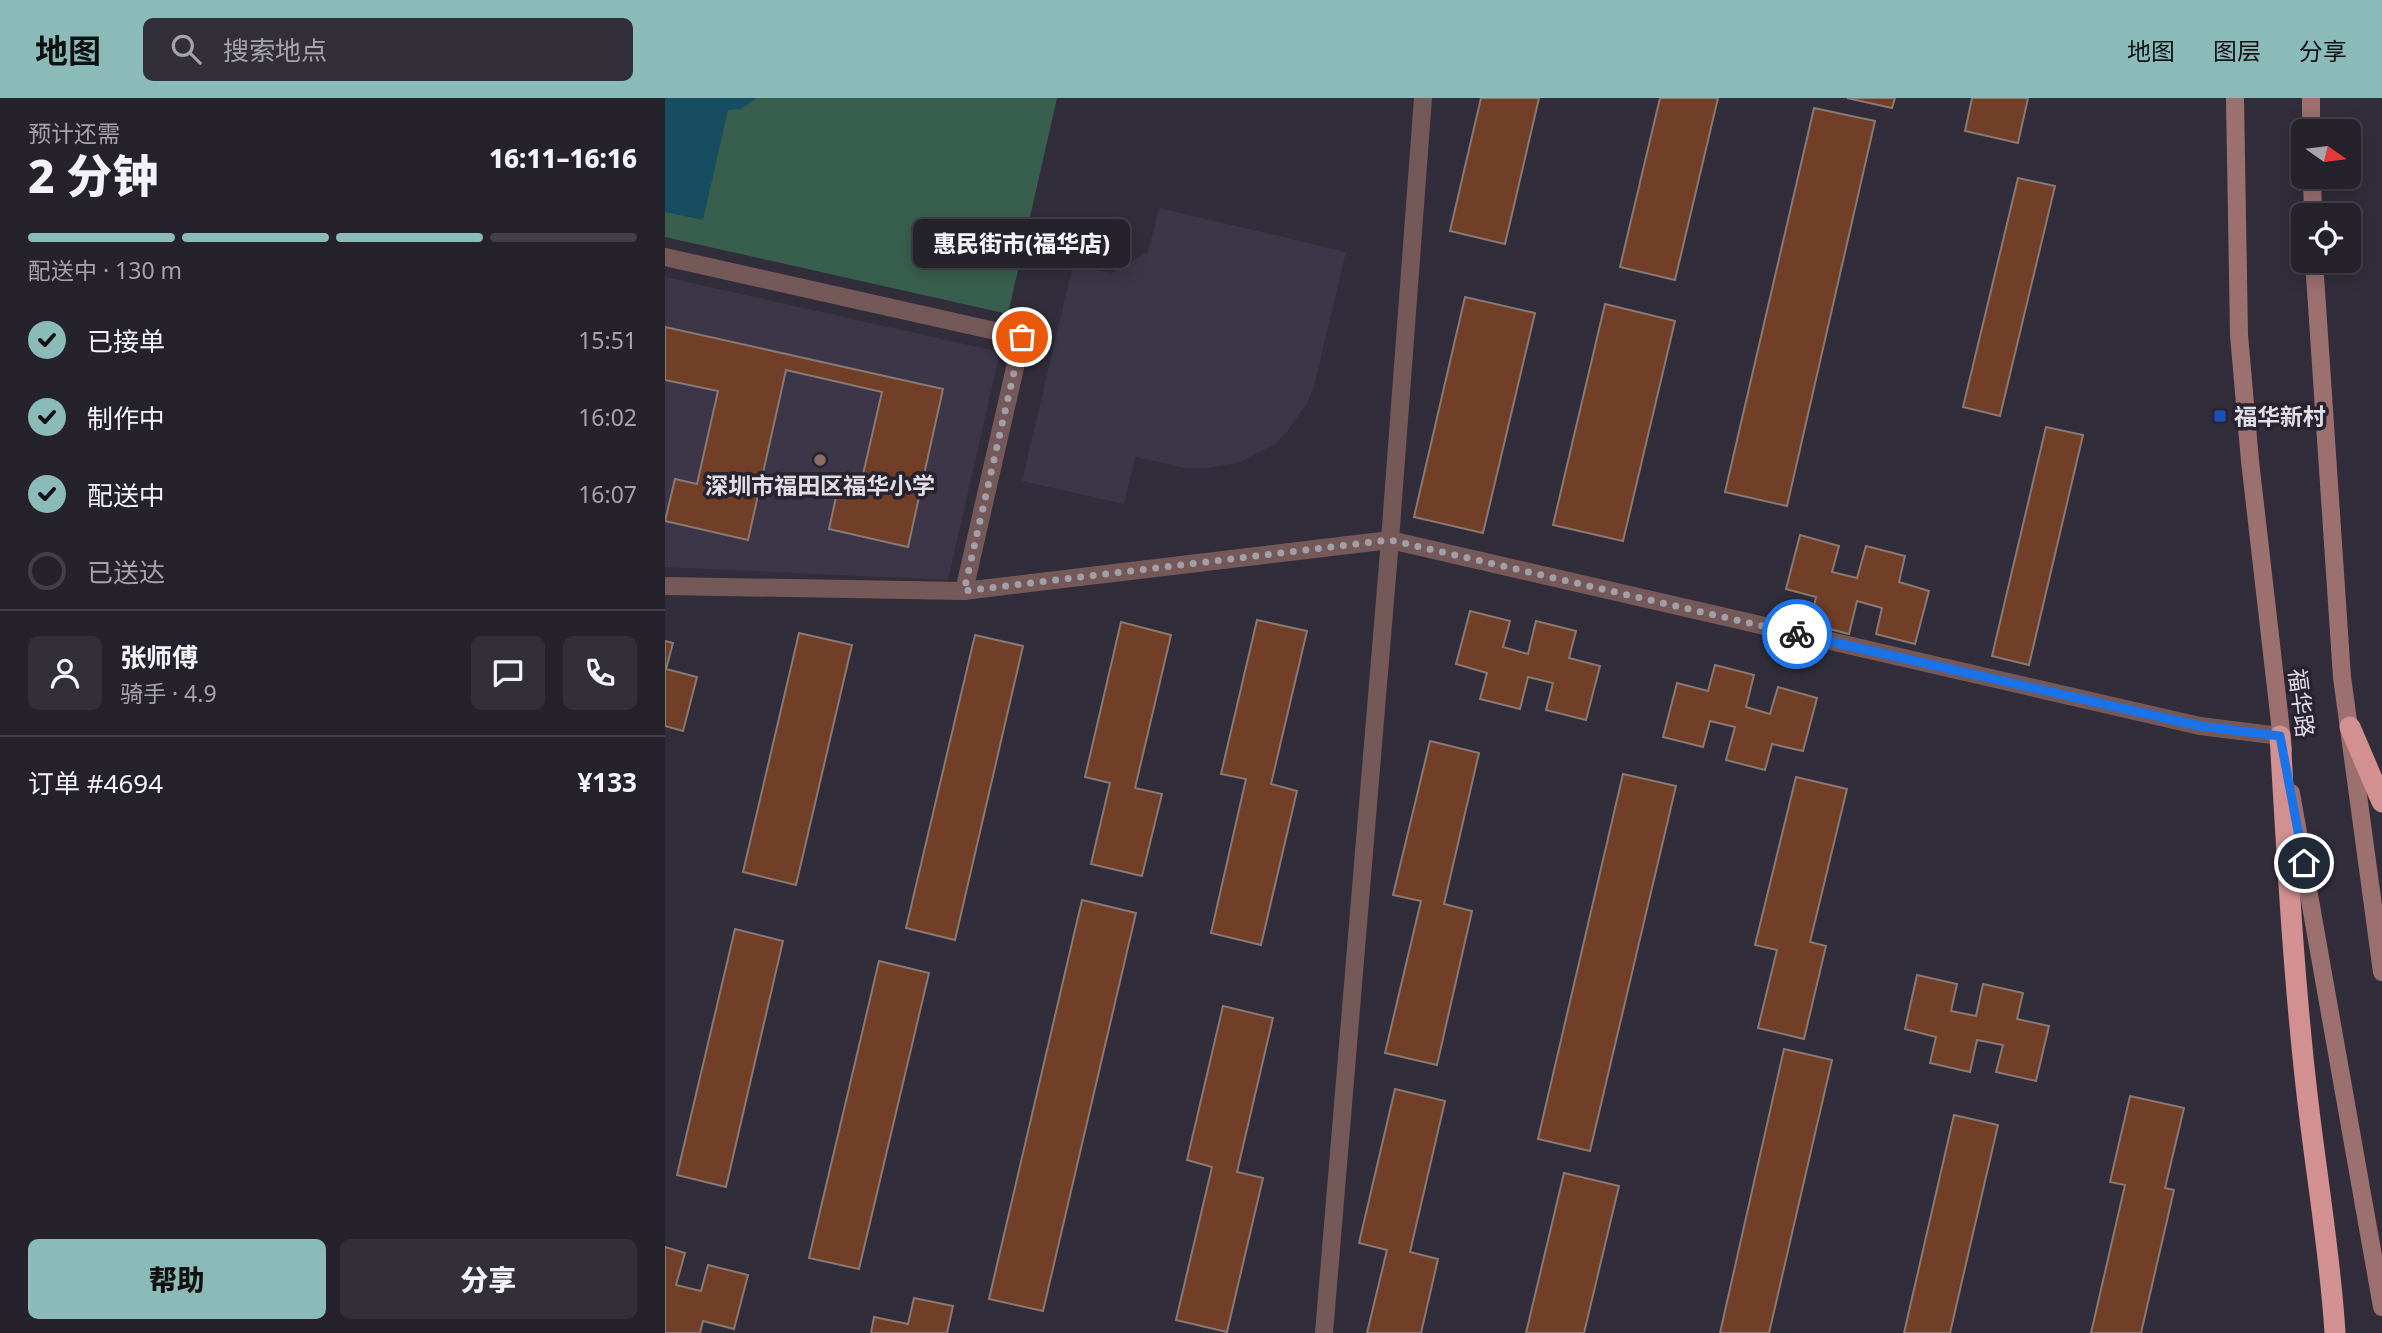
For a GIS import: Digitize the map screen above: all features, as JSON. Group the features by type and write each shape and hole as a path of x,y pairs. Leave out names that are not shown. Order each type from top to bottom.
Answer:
{"highway":[{"path":"2350,727 2382,802"},
{"path":"2280,736 2292,960 2306,1089 2332,1272 2336,1333"}],"main road":[{"name":"福华路","path":"2235,98 2239,335 2280,736 2332,1015 2382,1307"},
{"path":"2311,98 2311,119"},
{"name":"福华路","path":"2315,273 2340,664 2382,972"}],"street":[{"path":"1324,1333 1390,540 1423,98"},
{"path":"665,257 1022,337 964,591"},
{"path":"665,586 964,591 1390,540 2187,723 2280,736"}],"shaded area":[{"path":"1159,208 1346,252 1314,386 1307,403 1286,433 1273,445 1240,462 1204,469 1135,457 1124,504 1022,481 1073,265 1111,273 1148,252"},
{"name":"深圳市福田区福华小学","path":"665,277 1000,352 948,580 665,567"}],"green space":[{"path":"665,98 1057,98 1008,314 665,237"}],"water":[{"path":"665,98 757,98 741,109 728,110 703,220 665,212"}],"building":[{"path":"1481,98 1539,98 1505,244 1450,231"},
{"path":"1660,98 1718,98 1675,280 1620,267"},
{"path":"1847,98 1895,98 1892,108"},
{"path":"1972,98 2028,98 2018,143 1965,131"},
{"path":"1814,108 1875,121 1787,506 1725,492"},
{"path":"2018,178 2055,186 2000,416 1963,407"},
{"path":"1465,297 1535,313 1483,533 1414,517"},
{"path":"1605,304 1675,321 1623,541 1553,525"},
{"path":"665,327 943,389 908,547 829,529 840,479 861,483 882,392 786,370 748,540 665,521 675,479 697,484 718,391 665,380"},
{"path":"2046,427 2083,435 2029,665 1992,656"},
{"path":"1800,535 1839,546 1832,572 1857,578 1866,546 1905,556 1899,582 1929,591 1915,644 1876,634 1882,608 1857,601 1849,634 1810,624 1816,597 1786,589"},
{"path":"1470,611 1510,621 1503,647 1528,654 1536,621 1576,631 1569,658 1600,666 1586,720 1546,710 1553,683 1528,677 1520,709 1480,699 1487,673 1456,664"},
{"path":"1257,620 1307,631 1271,784 1297,791 1261,945 1211,933 1246,779 1221,774"},
{"path":"1121,622 1171,635 1135,788 1162,794 1142,876 1091,864 1110,783 1085,777"},
{"path":"799,633 852,645 796,885 743,872"},
{"path":"975,635 1023,646 955,940 906,928"},
{"path":"665,641 673,643 666,669 697,677 683,731 665,726"},
{"path":"1715,665 1754,675 1746,707 1770,714 1778,687 1817,698 1803,751 1772,744 1765,770 1726,760 1735,727 1710,721 1703,747 1663,737 1677,683 1708,691"},
{"path":"1430,741 1479,753 1444,904 1472,911 1437,1065 1385,1053 1421,901 1393,895"},
{"path":"1623,774 1676,786 1590,1151 1538,1139"},
{"path":"1796,777 1847,789 1810,942 1826,946 1804,1039 1758,1028 1777,950 1755,945"},
{"path":"1082,900 1136,913 1043,1311 989,1299"},
{"path":"735,929 783,941 726,1187 677,1175"},
{"path":"879,961 929,973 859,1269 809,1258"},
{"path":"1917,975 1957,984 1951,1011 1976,1016 1983,984 2023,993 2017,1019 2049,1026 2036,1081 1996,1072 2003,1045 1977,1040 1970,1072 1930,1063 1936,1037 1905,1029"},
{"path":"1223,1006 1273,1018 1237,1172 1263,1178 1227,1332 1176,1320 1212,1167 1187,1160"},
{"path":"1784,1049 1832,1060 1769,1333 1720,1333"},
{"path":"1395,1089 1445,1101 1410,1252 1438,1259 1421,1333 1367,1333 1387,1250 1359,1243"},
{"path":"2130,1096 2184,1108 2165,1188 2174,1190 2141,1333 2091,1333 2125,1185 2110,1182"},
{"path":"1954,1115 1998,1125 1950,1333 1904,1333"},
{"path":"1564,1173 1619,1186 1584,1333 1526,1333"},
{"path":"665,1247 685,1253 676,1285 701,1291 708,1265 748,1275 734,1329 703,1321 700,1333 665,1333"},
{"path":"914,1298 953,1306 947,1333 871,1333 874,1317 908,1324"}],"way so far":[{"path":"1022,337 964,591 1390,540 1797,634"}],"place":[{"name":"惠民街市(福华店)","path":"1022,337"},
{"name":"福华新村","path":"2220,416"},
{"name":"深圳市福田区福华小学","path":"820,460"}],"route":[{"path":"1797,634 2200,726 2280,736 2304,863"}]}
